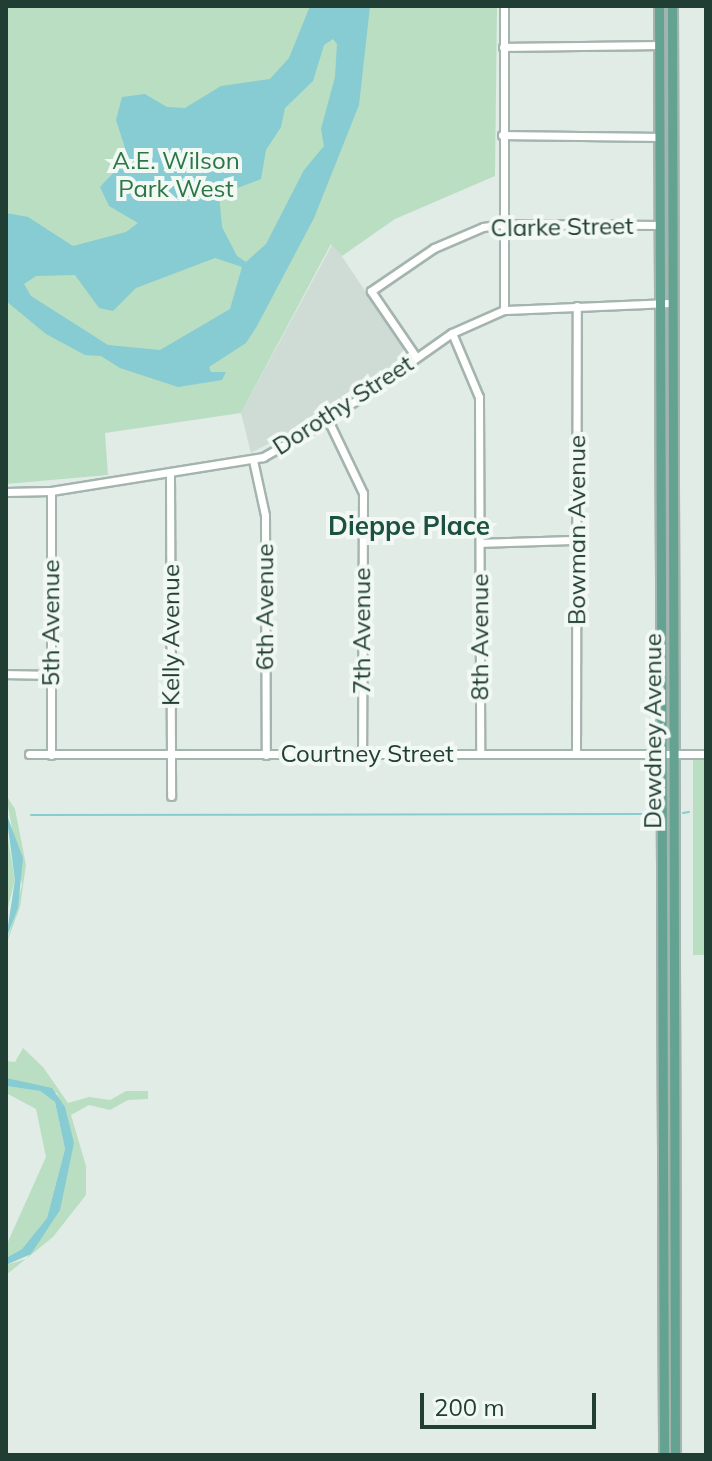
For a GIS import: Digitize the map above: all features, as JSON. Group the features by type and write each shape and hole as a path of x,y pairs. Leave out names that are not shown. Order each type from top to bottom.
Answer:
{"main road":[{"name":"Dewdney Avenue","path":"659,6 664,1455"},
{"name":"Dewdney Avenue","path":"672,6 675,1455"}],"street":[{"path":"504,6 504,310"},
{"path":"503,47 659,45"},
{"path":"502,135 659,137"},
{"name":"Clarke Street","path":"416,357 371,291 434,248 503,224 659,225"},
{"name":"Dorothy Street","path":"6,492 51,491 253,460 328,420 452,333 504,310 672,303"},
{"name":"Bowman Avenue","path":"576,754 577,306"},
{"name":"8th Avenue","path":"452,333 479,397 480,754"},
{"name":"7th Avenue","path":"328,420 363,493 362,754"},
{"name":"6th Avenue","path":"253,460 265,515 266,755"},
{"name":"Kelly Avenue","path":"170,474 171,796"},
{"name":"5th Avenue","path":"51,491 51,755"},
{"path":"480,543 577,540"},
{"path":"6,674 52,675"},
{"name":"Courtney Street","path":"29,754 706,754"}],"shaded area":[{"path":"333,243 408,355 329,411 251,453 241,413"}],"green space":[{"name":"A.E. Wilson Park West","path":"6,6 497,6 495,176 395,219 342,256 331,244 241,413 105,433 108,475 6,484"},
{"path":"693,760 706,760 706,955 693,955"},
{"path":"6,795 15,809 26,865 20,907 6,945 22,885"},
{"path":"6,827 15,880 6,915"},
{"path":"23,1048 43,1067 68,1103 89,1097 110,1100 126,1091 148,1091 148,1099 128,1100 110,1110 89,1105 71,1115 86,1166 86,1195 53,1237 26,1259 54,1219 74,1143 57,1093 6,1078 6,1061 15,1062"},
{"path":"6,1086 40,1091 55,1102 65,1149 47,1218 22,1249 6,1258 6,1246 46,1157 36,1109 6,1093"},
{"path":"26,1259 6,1275 6,1265"}],"water":[{"path":"310,6 370,6 359,105 314,218 257,326 246,343 209,367 211,372 226,372 222,380 178,387 120,368 101,356 85,355 46,334 6,301 6,213 28,217 73,246 126,232 138,223 109,206 100,187 128,157 116,120 122,97 145,94 167,107 185,108 221,86 270,79 289,58","holes":["333,39 337,44 335,77 321,129 324,146 304,170 266,244 246,262 237,256 222,227 219,195 261,179 266,150 281,127 285,108 313,81 324,45","215,258 242,267 230,309 160,350 108,345 31,296 24,284 36,276 75,275 99,308 113,311 136,288"]},
{"path":"6,813 23,858 18,908 6,939 15,880"},
{"path":"6,1078 52,1088 65,1107 74,1143 60,1210 31,1254 6,1265 6,1258 22,1249 47,1218 65,1149 55,1102 40,1091 6,1086"}],"waterway":[{"path":"683,813 689,812"},
{"path":"31,815 645,814"}],"district":[{"name":"Dieppe Place","path":"409,526"}]}
